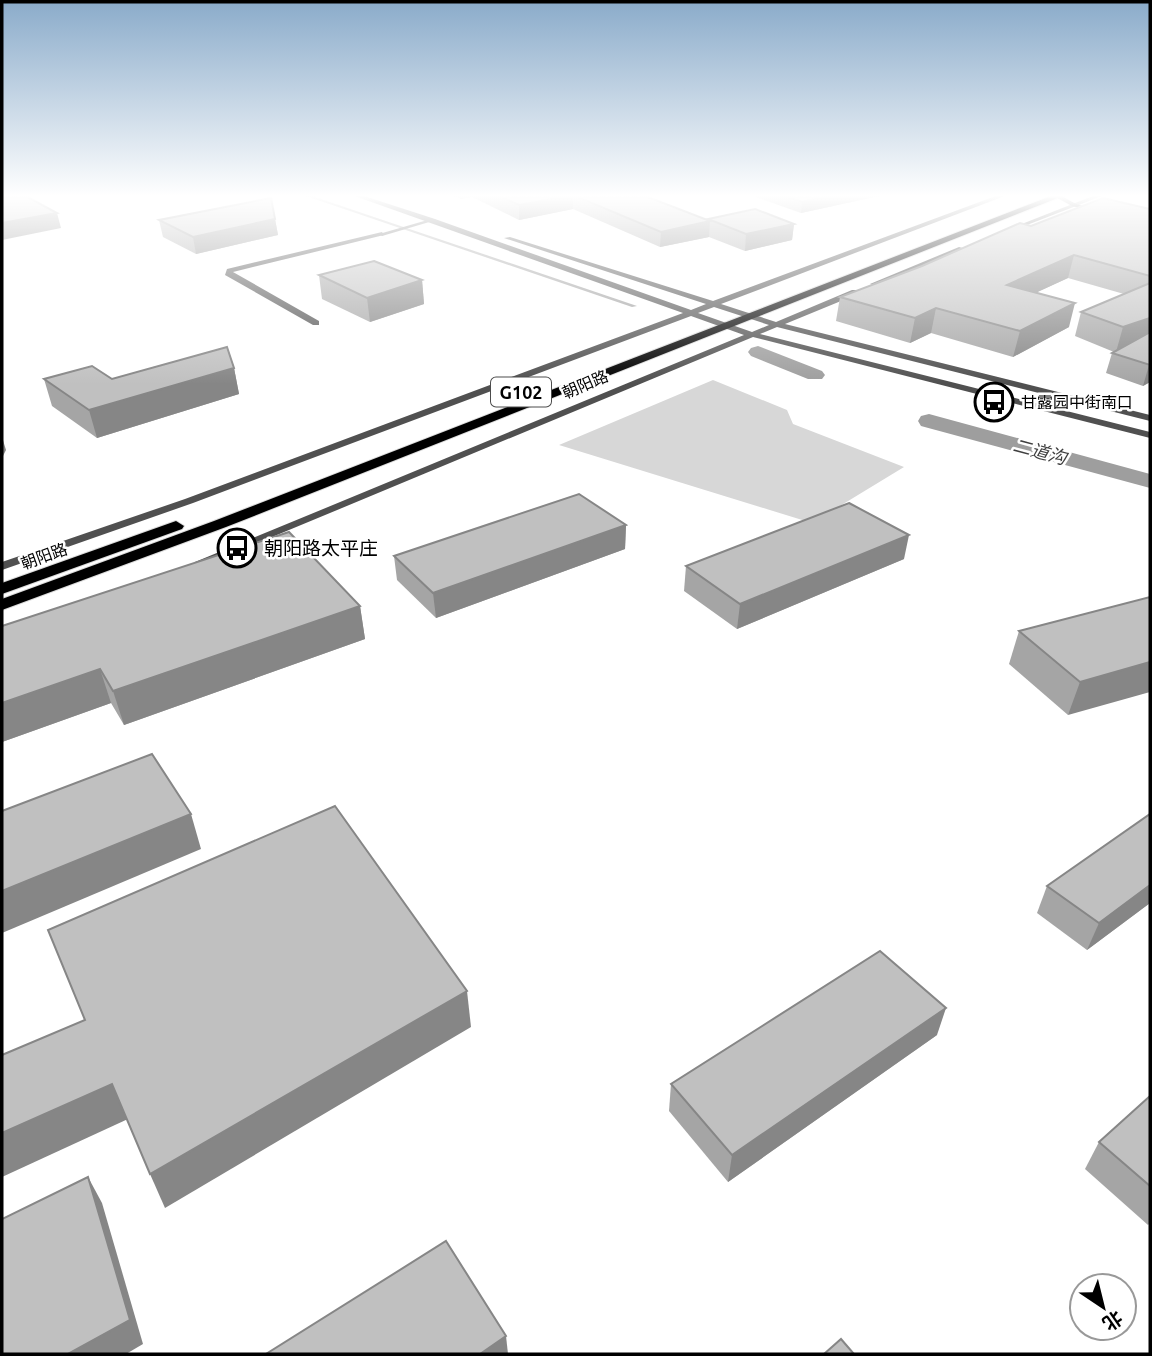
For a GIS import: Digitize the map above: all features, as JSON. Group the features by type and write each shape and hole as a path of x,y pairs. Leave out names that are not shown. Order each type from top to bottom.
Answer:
{"highway":[{"name":"朝阳路","path":"2,589 210,513 871,257"},
{"name":"朝阳路","path":"2,605 220,524 900,257"}],"street":[{"path":"285,257 230,271 229,275 316,323"},
{"path":"534,257 750,334 1150,435"},
{"path":"567,257 775,324 1150,418"},
{"name":"朝阳路","path":"2,566 189,500 836,257"},
{"name":"朝阳路","path":"188,567 941,257"}],"shaded area":[{"path":"713,380 787,410 793,424 904,467 812,523 559,445"}],"building":[{"path":"942,257 1069,257 1007,285 1075,303 1020,331 936,308 915,318 840,297"},
{"path":"1082,257 1150,257 1150,276"},
{"path":"374,261 422,280 367,298 319,275"},
{"path":"1150,283 1150,318 1123,327 1081,312"},
{"path":"1150,332 1150,365 1112,353"},
{"path":"227,347 234,368 89,410 44,379 92,366 112,379"},
{"path":"579,494 626,525 433,593 394,556"},
{"path":"849,503 909,535 740,604 686,566"},
{"path":"289,532 360,606 113,691 100,669 2,703 2,626"},
{"path":"1150,597 1150,662 1080,682 1019,631"},
{"path":"152,754 191,814 2,891 2,811"},
{"path":"335,806 467,991 150,1174 112,1084 2,1133 2,1055 85,1020 48,930"},
{"path":"1150,814 1150,885 1099,923 1047,886"},
{"path":"880,951 946,1008 732,1155 671,1084"},
{"path":"1150,1096 1150,1186 1099,1142"},
{"path":"88,1177 130,1320 68,1354 2,1354 2,1219"},
{"path":"446,1241 506,1336 480,1354 266,1354"},
{"path":"841,1339 854,1354 824,1354"}],"waterway":[{"name":"二道沟","path":"490,257 634,306"},
{"name":"二道沟","path":"758,352 815,375"},
{"name":"二道沟","path":"929,421 1150,481"}],"place":[{"name":"甘露园中街南口","path":"994,402"},
{"name":"朝阳路太平庄","path":"237,548"}]}
